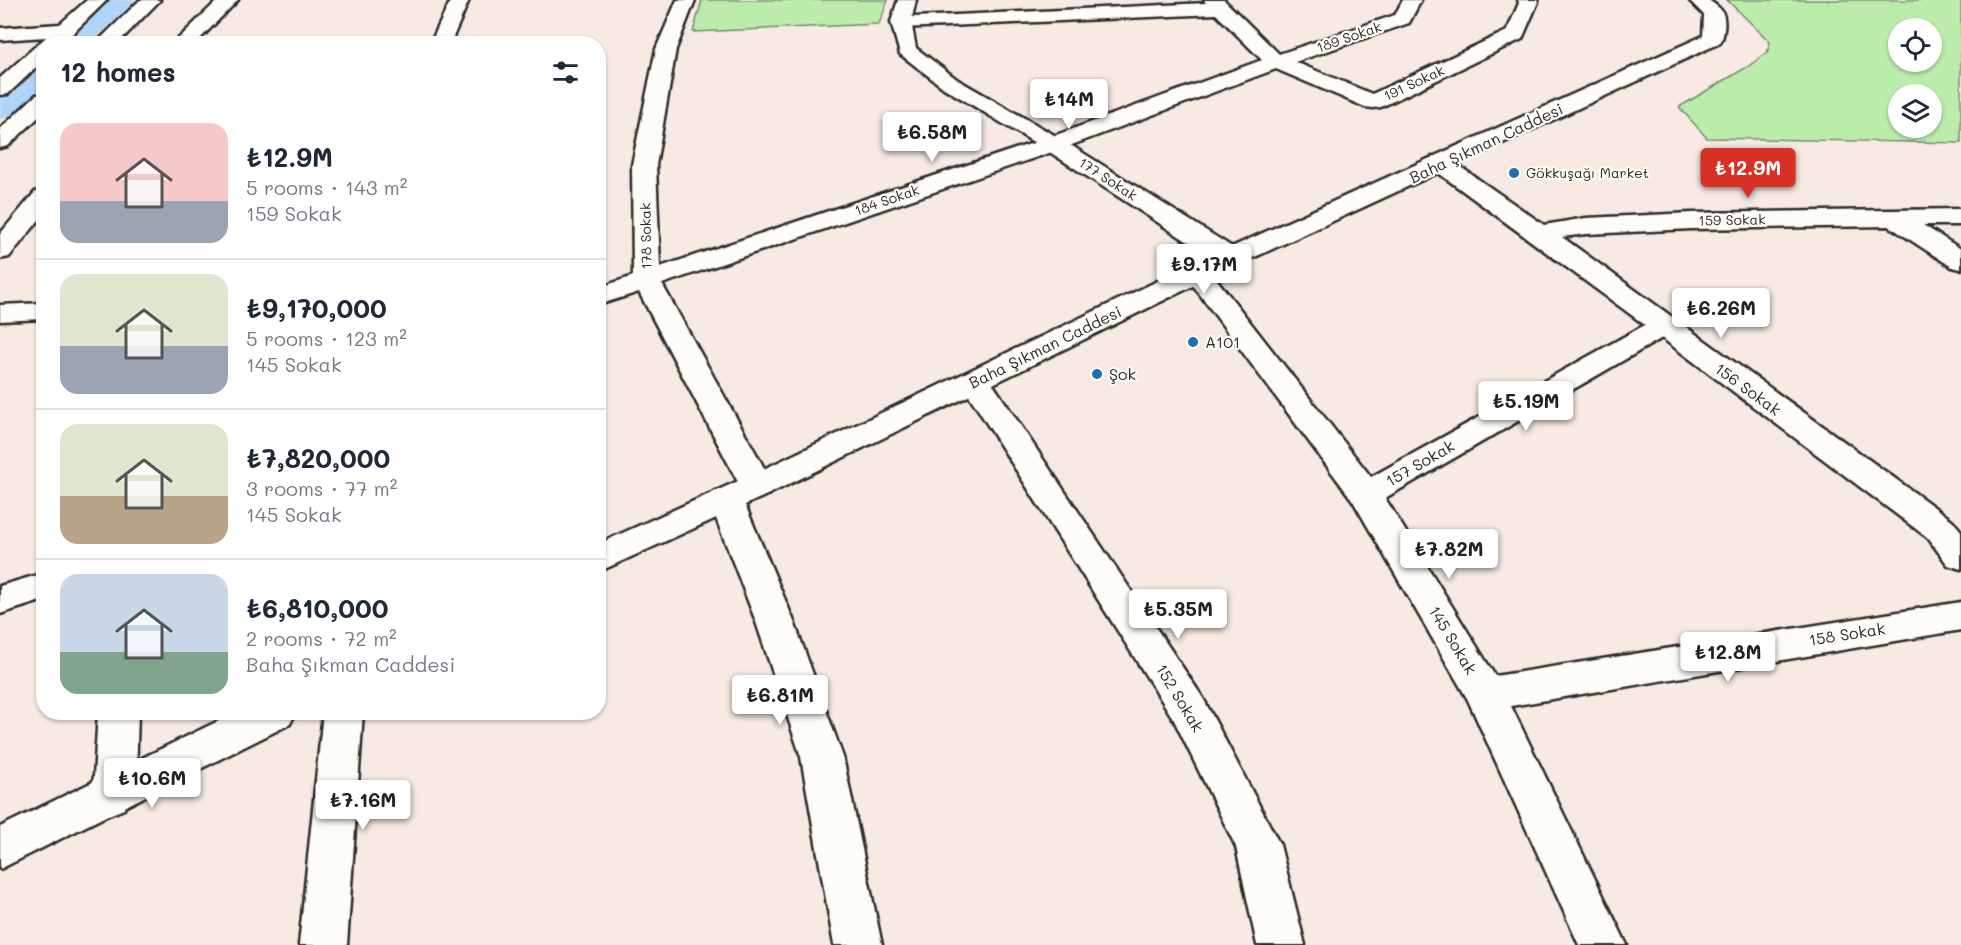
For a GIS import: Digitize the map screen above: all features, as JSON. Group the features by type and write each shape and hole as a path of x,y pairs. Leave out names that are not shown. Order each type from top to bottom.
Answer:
{"street":[{"path":"59,36 98,0"},
{"path":"113,36 151,0"},
{"path":"191,36 229,0"},
{"path":"445,36 460,0"},
{"name":"178 Sokak","path":"686,0 666,49 644,165 646,281 741,493 774,619 822,757 858,945"},
{"name":"189 Sokak","path":"1276,62 1402,19 1412,0"},
{"name":"191 Sokak","path":"1276,62 1373,102 1515,35 1527,0"},
{"name":"Baha Şıkman Caddesi","path":"606,555 741,493 1197,273 1442,164 1713,39 1714,14 1698,0"},
{"path":"904,11 1216,4 1276,62"},
{"name":"177 Sokak","path":"904,11 907,50 915,57 951,84 1053,144 1231,258"},
{"path":"0,34 65,30"},
{"path":"0,89 36,56"},
{"name":"184 Sokak","path":"606,294 1053,144 1276,62"},
{"path":"0,141 36,108"},
{"name":"156 Sokak","path":"1442,164 1940,529 1961,556"},
{"path":"0,251 36,207"},
{"name":"159 Sokak","path":"1539,233 1586,226 1680,222 1961,216"},
{"path":"1894,218 1961,261"},
{"name":"145 Sokak","path":"1197,273 1366,494 1485,694 1603,945"},
{"path":"0,313 36,311"},
{"name":"157 Sokak","path":"1366,494 1663,326"},
{"name":"152 Sokak","path":"975,381 1189,710 1258,845 1281,945"},
{"path":"0,600 36,589"},
{"name":"158 Sokak","path":"1485,694 1961,616"},
{"path":"109,796 114,777 118,720"},
{"path":"0,849 260,720"},
{"path":"323,945 342,720"}],"green space":[{"path":"702,0 888,0 879,24 693,32"},
{"path":"1727,0 1961,0 1961,143 1707,138 1679,107 1767,53 1770,42"}],"waterway":[{"path":"84,36 124,0"},
{"path":"0,111 36,79"}],"place":[{"name":"Gökkuşağı Market","path":"1514,173"},
{"name":"A101","path":"1193,342"},
{"name":"Şok","path":"1097,374"}]}
